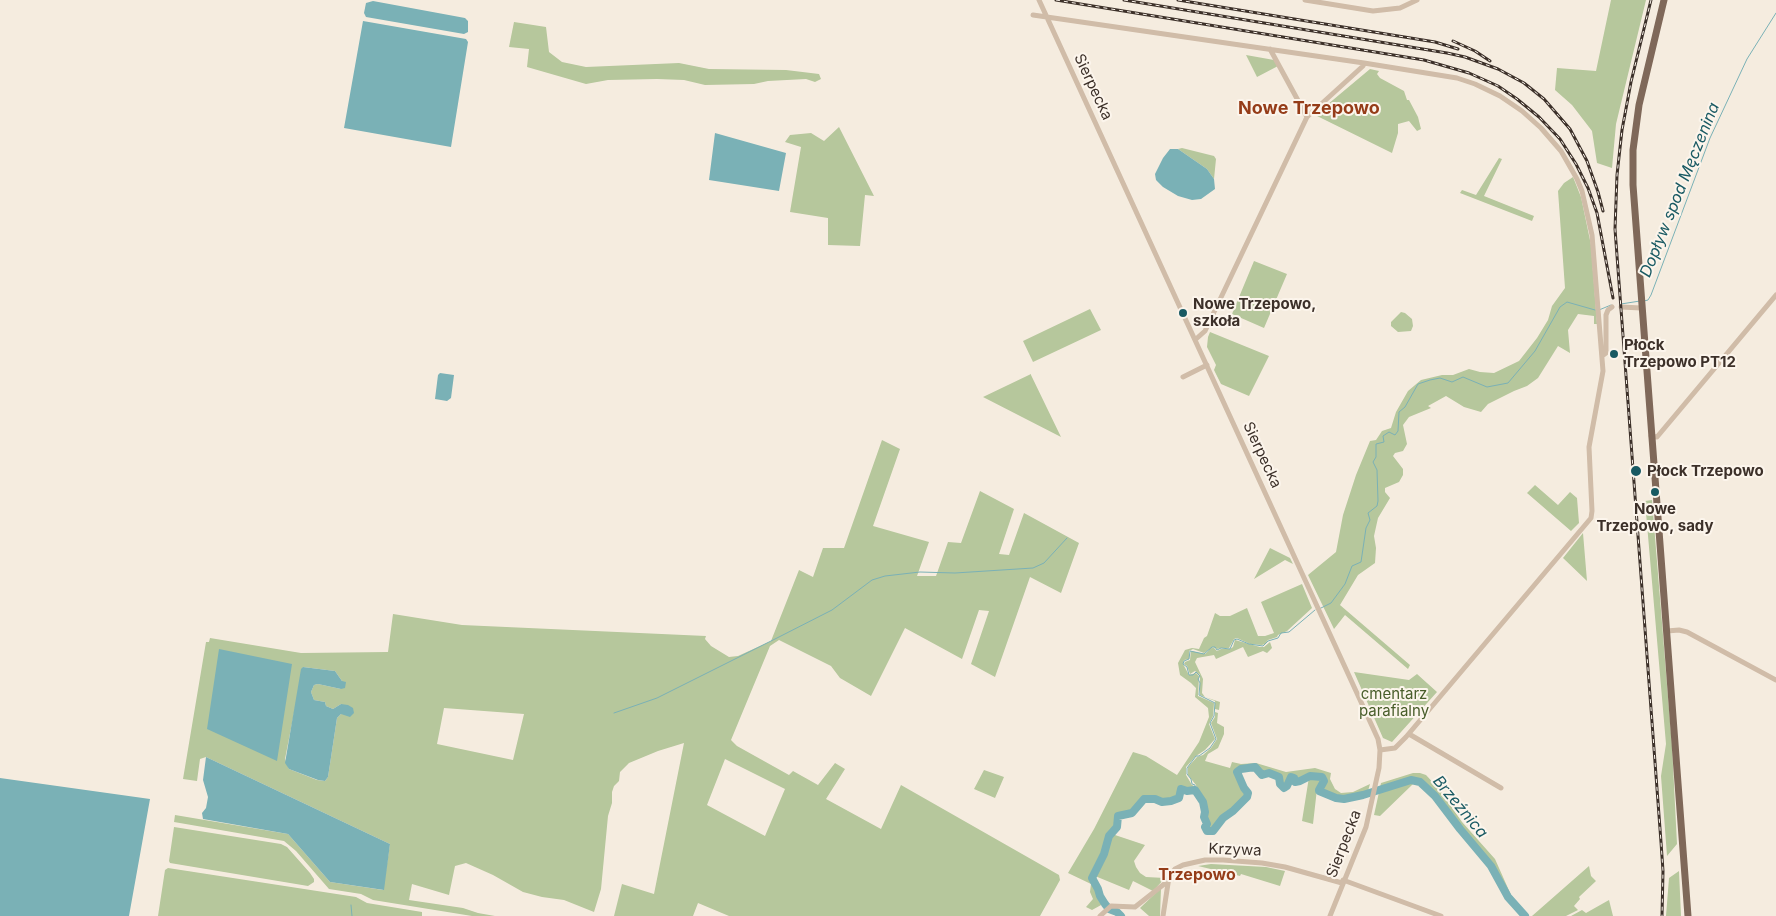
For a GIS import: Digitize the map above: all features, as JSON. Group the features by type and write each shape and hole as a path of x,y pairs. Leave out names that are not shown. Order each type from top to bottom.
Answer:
{"main road":[{"path":"1664,0 1642,90 1634,136 1633,191 1688,916"}],"street":[{"name":"Sierpecka","path":"1039,0 1375,733 1380,750 1380,758 1372,800 1363,836 1330,916"},
{"path":"1305,0 1374,12 1400,8 1417,0"},
{"path":"1033,14 1447,75 1475,84 1510,102 1541,128 1567,161 1582,191 1592,235 1602,356 1602,380 1589,447 1591,518 1409,734 1395,748 1380,750"},
{"path":"1270,49 1307,116"},
{"path":"1196,340 1208,326 1307,116 1363,66 1364,63"},
{"path":"1651,436 1657,437 1776,295"},
{"path":"1621,306 1641,307"},
{"path":"1602,356 1606,353 1606,315 1612,307"},
{"path":"1183,376 1207,366"},
{"path":"1666,632 1679,630 1687,632 1776,680"},
{"path":"1409,734 1502,788"},
{"name":"Krzywa","path":"1100,916 1109,908 1135,907 1168,881 1175,869 1183,865 1205,860 1224,860 1285,867 1343,882 1441,916"},
{"path":"1163,916 1168,881"}],"green space":[{"path":"1611,0 1646,0 1616,124 1612,168 1597,163 1592,131 1572,105 1555,90 1557,68 1596,71"},
{"path":"514,22 546,27 549,52 562,62 586,67 679,63 709,69 786,70 819,74 821,79 815,82 806,79 768,81 754,84 705,85 684,80 657,79 608,80 586,84 527,67 529,49 509,47"},
{"path":"1246,55 1274,60 1278,66 1257,77"},
{"path":"1370,69 1379,71 1377,74 1380,78 1404,91 1407,100 1409,100 1418,117 1421,129 1417,131 1409,121 1398,124 1398,133 1392,153 1315,115"},
{"path":"839,127 874,196 865,195 860,246 828,245 828,218 790,212 801,147 785,142 790,135 811,133 824,141"},
{"path":"1182,148 1214,156 1216,159 1214,179 1207,169 1178,149"},
{"path":"1499,158 1502,159 1484,196 1534,216 1532,221 1460,193 1462,190 1476,195"},
{"path":"1573,177 1581,197 1591,245 1597,324 1594,324 1594,316 1578,314 1568,330 1570,353 1558,346 1538,378 1527,386 1488,404 1481,412 1464,407 1446,396 1428,406 1431,408 1409,417 1403,425 1407,444 1403,451 1395,453 1393,456 1403,469 1403,475 1399,482 1385,488 1385,492 1390,498 1378,518 1374,536 1376,548 1375,563 1358,575 1340,605 1410,665 1408,669 1345,615 1334,629 1308,575 1336,552 1343,515 1370,441 1376,440 1382,431 1391,428 1396,412 1408,391 1421,380 1442,375 1453,375 1469,369 1494,373 1519,361 1537,338 1548,320 1552,306 1565,288 1558,191 1564,183"},
{"path":"1254,261 1287,274 1264,328 1232,314"},
{"path":"1090,309 1101,330 1033,362 1023,341"},
{"path":"1401,312 1412,319 1413,326 1411,331 1398,332 1391,326 1391,322"},
{"path":"1210,332 1269,356 1249,396 1221,384 1214,370 1216,365 1207,347"},
{"path":"1031,375 1061,437 983,397"},
{"path":"882,440 900,449 873,526 929,542 917,576 936,576 948,542 961,543 980,491 1014,509 999,554 1009,555 1024,513 1079,543 1061,593 1030,577 995,677 971,664 989,611 979,610 962,659 905,628 871,696 840,678 831,666 779,640 770,646 731,740 737,746 789,775 793,771 818,785 835,763 845,769 826,799 881,829 901,785 1059,875 1060,880 1040,916 729,916 698,903 693,916 614,916 622,884 654,894 684,743 629,763 620,772 619,781 614,786 612,792 601,889 594,912 564,900 523,892 493,875 466,863 455,866 449,895 412,884 409,900 463,908 495,916 472,916 373,900 361,894 329,889 296,851 284,841 174,822 175,815 288,834 330,882 383,890 390,844 206,757 200,759 197,781 183,779 206,642 209,642 210,638 301,653 388,652 393,614 462,625 706,636 705,639 711,646 729,657 738,656 771,641 799,570 813,577 823,548 844,548","holes":["303,667 335,671 342,681 341,689 318,684 314,685 311,692 314,700 325,702 326,706 333,709 341,704 341,714 337,718 328,777 325,781 317,780 289,769 285,759","444,708 524,714 513,760 437,744","725,759 785,789 765,836 707,805"]},
{"path":"1535,485 1558,505 1570,492 1577,498 1579,523 1571,531 1527,493"},
{"path":"1652,500 1672,746 1677,844 1667,856 1661,776 1666,744 1645,501"},
{"path":"1583,533 1587,581 1563,558"},
{"path":"1270,548 1290,558 1293,564 1285,560 1254,579"},
{"path":"1302,584 1312,608 1287,631 1277,637 1268,640 1262,645 1250,644 1237,638 1234,639 1229,648 1217,649 1213,647 1204,653 1193,649 1189,651 1189,659 1184,660 1183,664 1189,675 1196,673 1199,676 1198,696 1214,703 1213,716 1209,724 1215,739 1186,767 1186,775 1194,788 1188,790 1182,788 1178,792 1178,798 1171,801 1162,801 1156,797 1144,798 1132,813 1115,816 1117,827 1109,833 1100,859 1091,877 1103,904 1092,910 1086,907 1093,899 1090,892 1091,884 1068,873 1094,829 1133,752 1146,756 1177,775 1199,742 1209,717 1208,708 1195,697 1196,688 1180,675 1178,663 1185,650 1192,648 1199,649 1204,638 1207,636 1215,613 1220,616 1230,616 1247,608 1258,636 1274,633 1261,602"},
{"path":"1235,640 1260,647 1264,647 1270,642 1272,648 1267,653 1263,651 1248,657 1243,647 1216,659 1214,655 1197,658 1195,662 1203,679 1202,693 1205,697 1200,695 1200,675 1195,671 1190,674 1187,666 1184,664 1190,660 1191,651 1205,654 1211,648 1217,651 1230,649 1233,647"},
{"name":"cmentarz parafialny","path":"1354,672 1409,680 1417,674 1437,692 1392,742 1383,738"},
{"path":"1205,697 1220,702 1219,710 1215,709 1215,701"},
{"path":"1215,712 1218,713 1217,723 1224,727 1224,734 1218,748 1208,754 1205,761 1230,768 1232,762 1241,764 1256,763 1286,772 1315,768 1331,773 1330,779 1335,789 1341,793 1353,792 1370,784 1368,791 1344,798 1335,797 1320,790 1325,781 1323,776 1309,775 1294,781 1292,776 1287,781 1287,785 1283,787 1279,776 1270,773 1262,774 1256,767 1241,768 1236,772 1242,781 1243,788 1248,793 1247,796 1233,811 1222,817 1213,830 1207,830 1208,824 1205,817 1204,801 1198,794 1196,785 1188,775 1188,767 1197,757 1203,755 1211,748 1217,739 1211,723 1215,717"},
{"path":"984,770 1004,777 995,798 974,789"},
{"path":"1413,773 1426,775 1439,789 1462,822 1495,859 1511,895 1529,916 1522,916 1509,901 1493,872 1420,785 1413,784 1380,816 1374,815 1381,783"},
{"path":"1315,776 1324,781 1317,789 1313,824 1302,821 1309,777"},
{"path":"174,827 281,844 287,847 310,873 314,882 308,886 170,863"},
{"path":"1112,834 1145,845 1134,861 1136,867 1146,877 1165,878 1153,891 1133,881 1129,890 1095,876 1107,854 1109,837"},
{"path":"1211,864 1266,867 1285,871 1280,886 1241,874 1240,876 1198,866"},
{"path":"1589,866 1591,876 1596,881 1579,897 1580,899 1574,906 1578,910 1566,916 1532,916"},
{"path":"168,868 356,897 367,903 422,912 422,916 158,916 165,870"},
{"path":"1679,871 1681,916 1666,916 1669,878"},
{"path":"1161,888 1160,916 1149,916 1140,908"},
{"path":"1609,900 1613,916 1571,916 1582,910 1586,913"}],"water":[{"path":"373,1 465,18 468,21 468,32 464,34 366,17 364,13 366,3"},
{"path":"363,21 466,39 468,42 451,147 344,128"},
{"path":"715,133 786,153 779,191 709,180"},
{"path":"1170,149 1178,149 1207,169 1214,179 1215,189 1201,199 1192,200 1178,196 1163,187 1156,180 1155,174"},
{"path":"440,373 454,375 451,398 447,401 435,399 438,375"},
{"path":"219,649 292,664 277,761 207,729"},
{"path":"303,667 335,671 342,681 346,682 345,688 314,685 311,692 314,700 325,702 326,706 333,709 341,704 348,705 353,708 354,713 350,717 341,714 337,718 328,777 325,781 289,769 285,763 301,669"},
{"path":"206,757 390,844 384,890 330,882 288,834 203,819 202,813 206,808 208,797 203,780"},
{"path":"0,778 150,799 129,916 0,916"}],"waterway":[{"name":"Dopływ spod Męczenina","path":"1644,301 1648,300 1651,295 1710,138 1747,59 1776,13"},
{"name":"Dopływ spod Męczenina","path":"1621,304 1640,301"},
{"name":"Dopływ spod Męczenina","path":"1319,609 1331,603 1345,584 1352,566 1361,562 1366,528 1370,520 1368,513 1377,506 1378,501 1377,470 1373,462 1376,457 1376,444 1384,442 1383,436 1389,432 1395,435 1398,431 1399,412 1405,407 1418,384 1440,378 1452,382 1463,377 1487,387 1508,383 1535,351 1560,307 1567,302 1595,310"},
{"name":"Dopływ spod Męczenina","path":"1599,310 1611,305"},
{"path":"614,713 657,698 832,610 872,580 885,576 920,572 955,573 1033,568 1044,563 1067,538"},
{"name":"Dopływ spod Męczenina","path":"1195,790 1195,785 1192,784 1187,774 1187,768 1196,756 1210,748 1216,739 1210,723 1214,716 1215,703 1199,695 1200,683 1198,679 1200,676 1196,672 1193,675 1189,675 1187,667 1183,664 1184,661 1189,659 1190,651 1204,654 1212,647 1215,647 1217,650 1221,648 1230,649 1234,640 1237,639 1249,644 1263,646 1268,641 1278,638 1281,633 1289,632 1315,610"},
{"name":"Brzeźnica","path":"1121,916 1109,909 1105,904 1092,878 1104,854 1109,836 1117,827 1118,816 1132,813 1144,799 1155,799 1162,802 1171,801 1179,798 1181,789 1187,791 1195,790 1203,802 1204,817 1207,824 1205,827 1207,831 1213,831 1223,818 1247,797 1248,793 1237,772 1241,769 1255,767 1262,775 1269,773 1279,777 1280,784 1284,788 1291,777 1294,778 1295,782 1310,776 1322,777 1324,781 1319,791 1344,799 1411,780 1420,782 1435,796 1491,866 1508,897 1525,916"},
{"path":"351,905 352,916"}],"railway":[{"path":"1056,0 1424,60 1469,73 1498,86 1539,117 1560,139 1576,164 1588,188 1597,213 1613,298"},
{"path":"1124,0 1447,53 1465,57 1498,69 1524,83 1544,99 1570,129 1587,161 1603,211"},
{"path":"1178,0 1435,42 1458,49"},
{"path":"1651,0 1631,82 1622,130 1617,175 1615,229 1663,871 1662,916"},
{"path":"1453,41 1475,51 1490,61"}],"place":[{"name":"Nowe Trzepowo, szkoła","path":"1183,313"},
{"name":"Płock Trzepowo PT12","path":"1614,354"},
{"name":"Płock Trzepowo","path":"1636,471"},
{"name":"Nowe Trzepowo, sady","path":"1655,492"}],"district":[{"name":"Nowe Trzepowo","path":"1309,109"},
{"name":"Trzepowo","path":"1197,875"}]}
